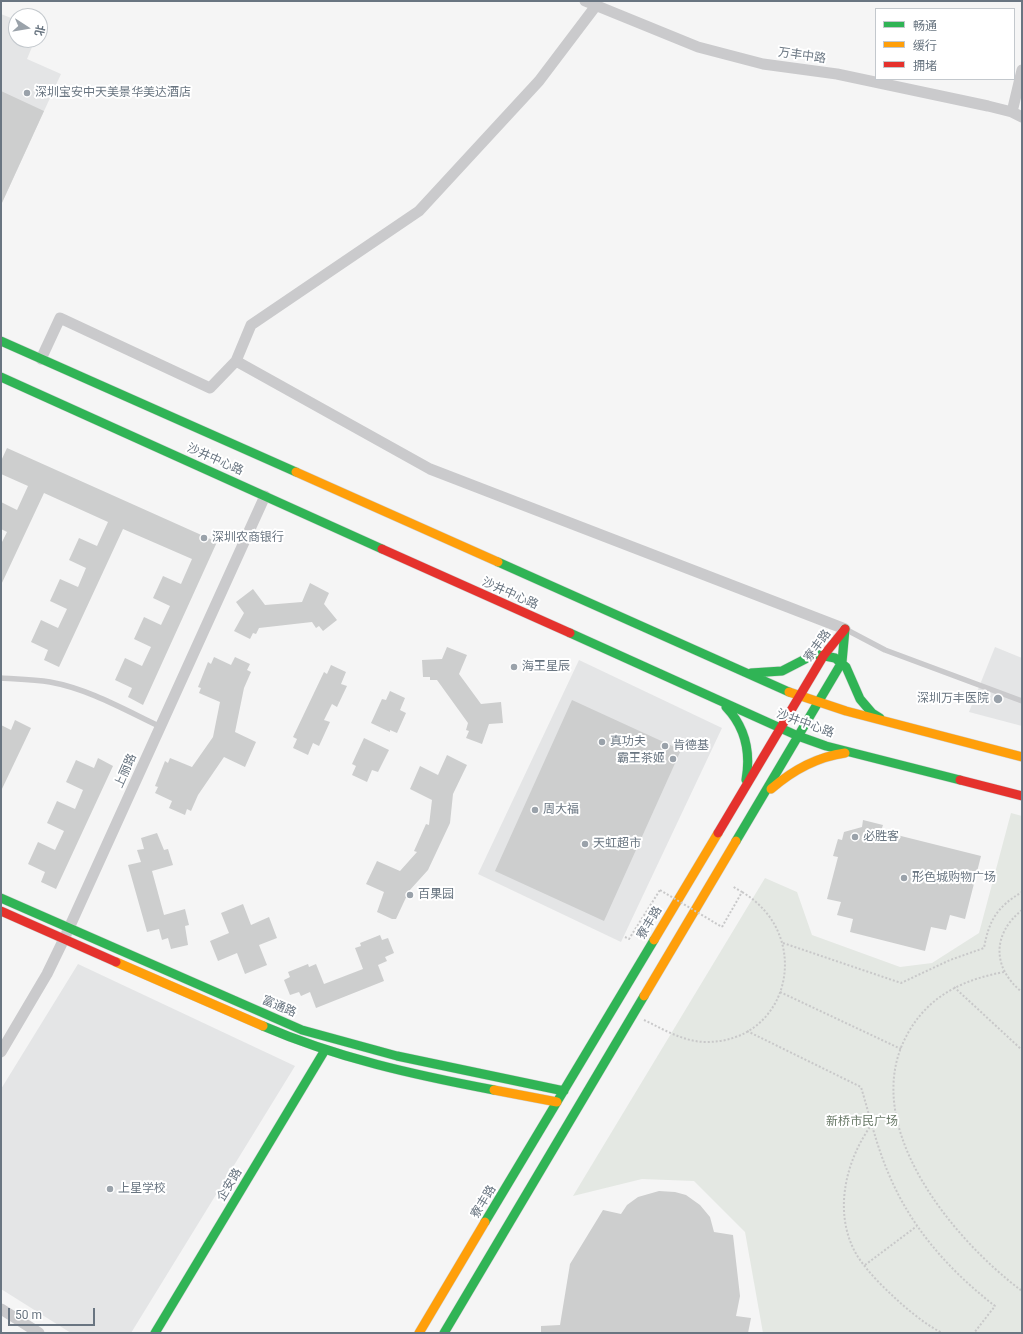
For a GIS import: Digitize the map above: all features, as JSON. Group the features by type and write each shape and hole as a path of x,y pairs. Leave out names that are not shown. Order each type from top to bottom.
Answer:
{"street":[{"name":"万丰中路","path":"585,1 595,7 698,47 763,64 836,74 1017,114"},
{"path":"41,359 60,318 210,388 236,361 251,325 419,211 539,81 595,7"},
{"path":"1017,114 1022,70"},
{"name":"沙井中心路","path":"1,342 799,696 818,703 886,722 1022,757"},
{"path":"236,361 430,469 844,629"},
{"name":"沙井中心路","path":"1,377 780,729 855,753 1022,796"},
{"name":"上丽路","path":"1,1052 47,974 69,928 265,496"},
{"name":"寮丰路","path":"419,1333 799,696 824,655 844,629"},
{"name":"寮丰路","path":"444,1333 842,662 844,629"},
{"path":"745,672 764,673 782,670 811,656 824,655 842,662 850,673 860,699 872,713 886,722"},
{"path":"719,702 735,716 741,726 748,747 748,768 742,793"},
{"path":"760,800 783,780 811,762 836,754 855,753"},
{"name":"富通路","path":"1,898 308,1032 398,1056 564,1091"},
{"name":"富通路","path":"1,911 286,1036 325,1050 393,1068 557,1102"},
{"name":"企安路","path":"155,1333 325,1050"},
{"path":"1,1309 39,1333"}],"lane":[{"path":"844,629 885,650 1022,701"},
{"path":"1,678 33,679 67,685 94,695 161,727"}],"path":[{"path":"633,1014 681,1038 692,1040 720,1040 747,1031 764,1017 771,1008 780,992 786,965 780,932 768,913 751,897 732,886"},
{"path":"625,937 629,939 660,890 722,927 742,892"},
{"path":"783,943 901,983 944,962 984,948 987,931 995,914 1007,901 1022,892"},
{"path":"1022,910 1012,918 1002,937 1000,958 1004,972 1012,984 1022,992"},
{"path":"1004,972 978,978 954,987 934,1000 924,1010 908,1032 901,1050 894,1071 893,1098 897,1125 907,1151 932,1194 958,1229 992,1266 1022,1291"},
{"path":"954,987 1022,1050"},
{"path":"780,992 901,1050"},
{"path":"747,1031 861,1087 890,1177 917,1226 952,1270 995,1306 974,1333"},
{"path":"872,1124 854,1154 845,1188 844,1206 848,1229 858,1256 886,1290 910,1311 942,1333"},
{"path":"866,1265 917,1226"}],"shaded area":[{"name":"深圳宝安中天美景华美达酒店","path":"1,14 8,17 8,48 32,48 27,59 61,74 1,205"},
{"name":"深圳万丰医院","path":"995,647 1022,658 1022,726 969,712"},
{"path":"579,660 722,728 621,942 478,874"},
{"name":"上星学校","path":"78,964 295,1066 131,1333 71,1333 1,1289 1,1089"}],"green space":[{"name":"新桥市民广场","path":"1011,813 1022,816 1022,1333 763,1333 745,1232 694,1181 642,1179 573,1196 765,878 797,892 812,935 900,967 932,963 979,933"}],"building":[{"path":"1,91 44,111 1,205"},
{"path":"7,448 217,542 143,705 128,697 132,688 115,680 125,658 142,666 151,647 134,639 144,617 161,625 170,606 153,598 163,576 181,584 192,559 123,529 59,667 44,660 48,650 31,642 41,620 58,628 67,609 50,601 60,579 78,587 86,568 69,560 79,538 97,546 108,522 44,493 1,585 1,544 7,532 1,529 1,502 17,510 28,486 1,474 1,461"},
{"path":"310,583 329,593 324,604 337,620 323,631 319,626 316,628 312,622 259,628 256,634 253,633 250,639 234,631 244,613 236,602 253,589 265,605 302,602"},
{"path":"447,647 467,655 459,674 481,704 501,702 503,723 489,724 482,744 466,738 469,731 466,730 468,723 437,680 430,680 430,677 423,677 422,660 442,659"},
{"path":"214,657 231,665 235,657 250,664 247,670 251,672 244,688 235,732 256,742 245,767 224,757 198,795 191,811 187,809 185,815 169,808 172,801 155,793 158,787 155,786 165,761 168,763 170,758 192,767 213,737 220,702 199,693 201,688 198,687 208,662 211,664"},
{"path":"331,665 346,672 341,684 347,686 337,707 332,704 324,720 330,722 319,746 313,743 308,755 293,748 297,739 293,737 324,672 327,674"},
{"path":"390,691 405,698 400,710 406,713 397,733 390,730 390,732 371,723 382,699 386,700"},
{"path":"572,700 681,750 604,921 495,871"},
{"path":"15,720 31,728 1,791 1,725 11,730"},
{"path":"364,738 389,750 378,772 372,770 367,782 352,775 356,766 352,764"},
{"path":"447,755 467,765 453,794 450,823 428,870 409,891 396,919 392,919 377,912 384,892 366,884 377,861 400,871 417,852 414,851 426,824 429,825 432,800 410,789 420,766 438,775"},
{"path":"98,758 113,766 56,889 41,882 45,872 28,864 38,842 55,850 64,831 47,823 57,801 75,809 83,790 66,782 76,760 94,768"},
{"name":"形色城购物广场","path":"863,820 883,825 881,831 981,856 965,919 950,915 946,930 931,927 925,951 850,932 853,919 837,915 841,902 827,899 838,857 833,856 838,839 842,840 844,832 862,827"},
{"path":"157,833 164,850 168,849 173,865 152,871 164,915 185,909 189,925 185,926 188,945 171,949 168,938 162,940 159,929 147,932 128,865 141,862 137,850 144,849 141,838"},
{"path":"243,904 251,925 269,917 277,938 259,945 267,965 245,974 237,953 218,961 210,941 229,933 221,913"},
{"path":"380,935 382,940 388,938 394,953 385,957 387,961 378,965 384,981 316,1008 310,992 301,996 299,992 290,995 284,980 290,977 288,972 308,964 309,967 316,964 324,984 363,969 355,948 361,946 360,943"},
{"path":"659,1191 675,1192 686,1195 700,1205 710,1217 714,1232 733,1235 740,1296 736,1316 751,1318 748,1333 541,1333 541,1326 560,1325 570,1264 603,1210 621,1214 627,1205 638,1197"}],"traffic: fast":[{"path":"1,341 296,472"},
{"path":"1,377 382,549"},
{"path":"498,562 789,692"},
{"path":"736,841 842,662 845,629"},
{"path":"570,633 798,736 826,746 960,780"},
{"path":"751,673 782,671 815,654 835,658 846,667 860,699 872,713 880,718"},
{"path":"726,707 738,723 745,741 748,760 746,780"},
{"path":"1,898 302,1030 397,1056 564,1091"},
{"path":"485,1222 654,940"},
{"path":"444,1333 644,996"},
{"path":"263,1026 348,1056 406,1072 494,1090"},
{"path":"155,1333 325,1050"}],"traffic: slow":[{"path":"296,472 498,562"},
{"path":"789,692 846,711 1022,757"},
{"path":"771,789 805,765 824,758 845,753"},
{"path":"654,940 718,833"},
{"path":"644,996 736,841"},
{"path":"116,962 263,1026"},
{"path":"494,1090 557,1102"},
{"path":"419,1333 485,1222"}],"traffic: jam":[{"path":"382,549 570,633"},
{"path":"718,833 824,655 845,629"},
{"path":"960,780 1022,796"},
{"path":"1,911 116,962"}],"place":[{"name":"深圳宝安中天美景华美达酒店","path":"27,93"},
{"name":"深圳农商银行","path":"204,538"},
{"name":"海王星辰","path":"514,667"},
{"name":"深圳万丰医院","path":"998,699"},
{"name":"真功夫","path":"602,742"},
{"name":"肯德基","path":"665,746"},
{"name":"霸王茶姬","path":"673,759"},
{"name":"周大福","path":"535,810"},
{"name":"必胜客","path":"855,837"},
{"name":"天虹超市","path":"585,844"},
{"name":"形色城购物广场","path":"904,878"},
{"name":"百果园","path":"410,895"},
{"name":"上星学校","path":"110,1189"}]}
